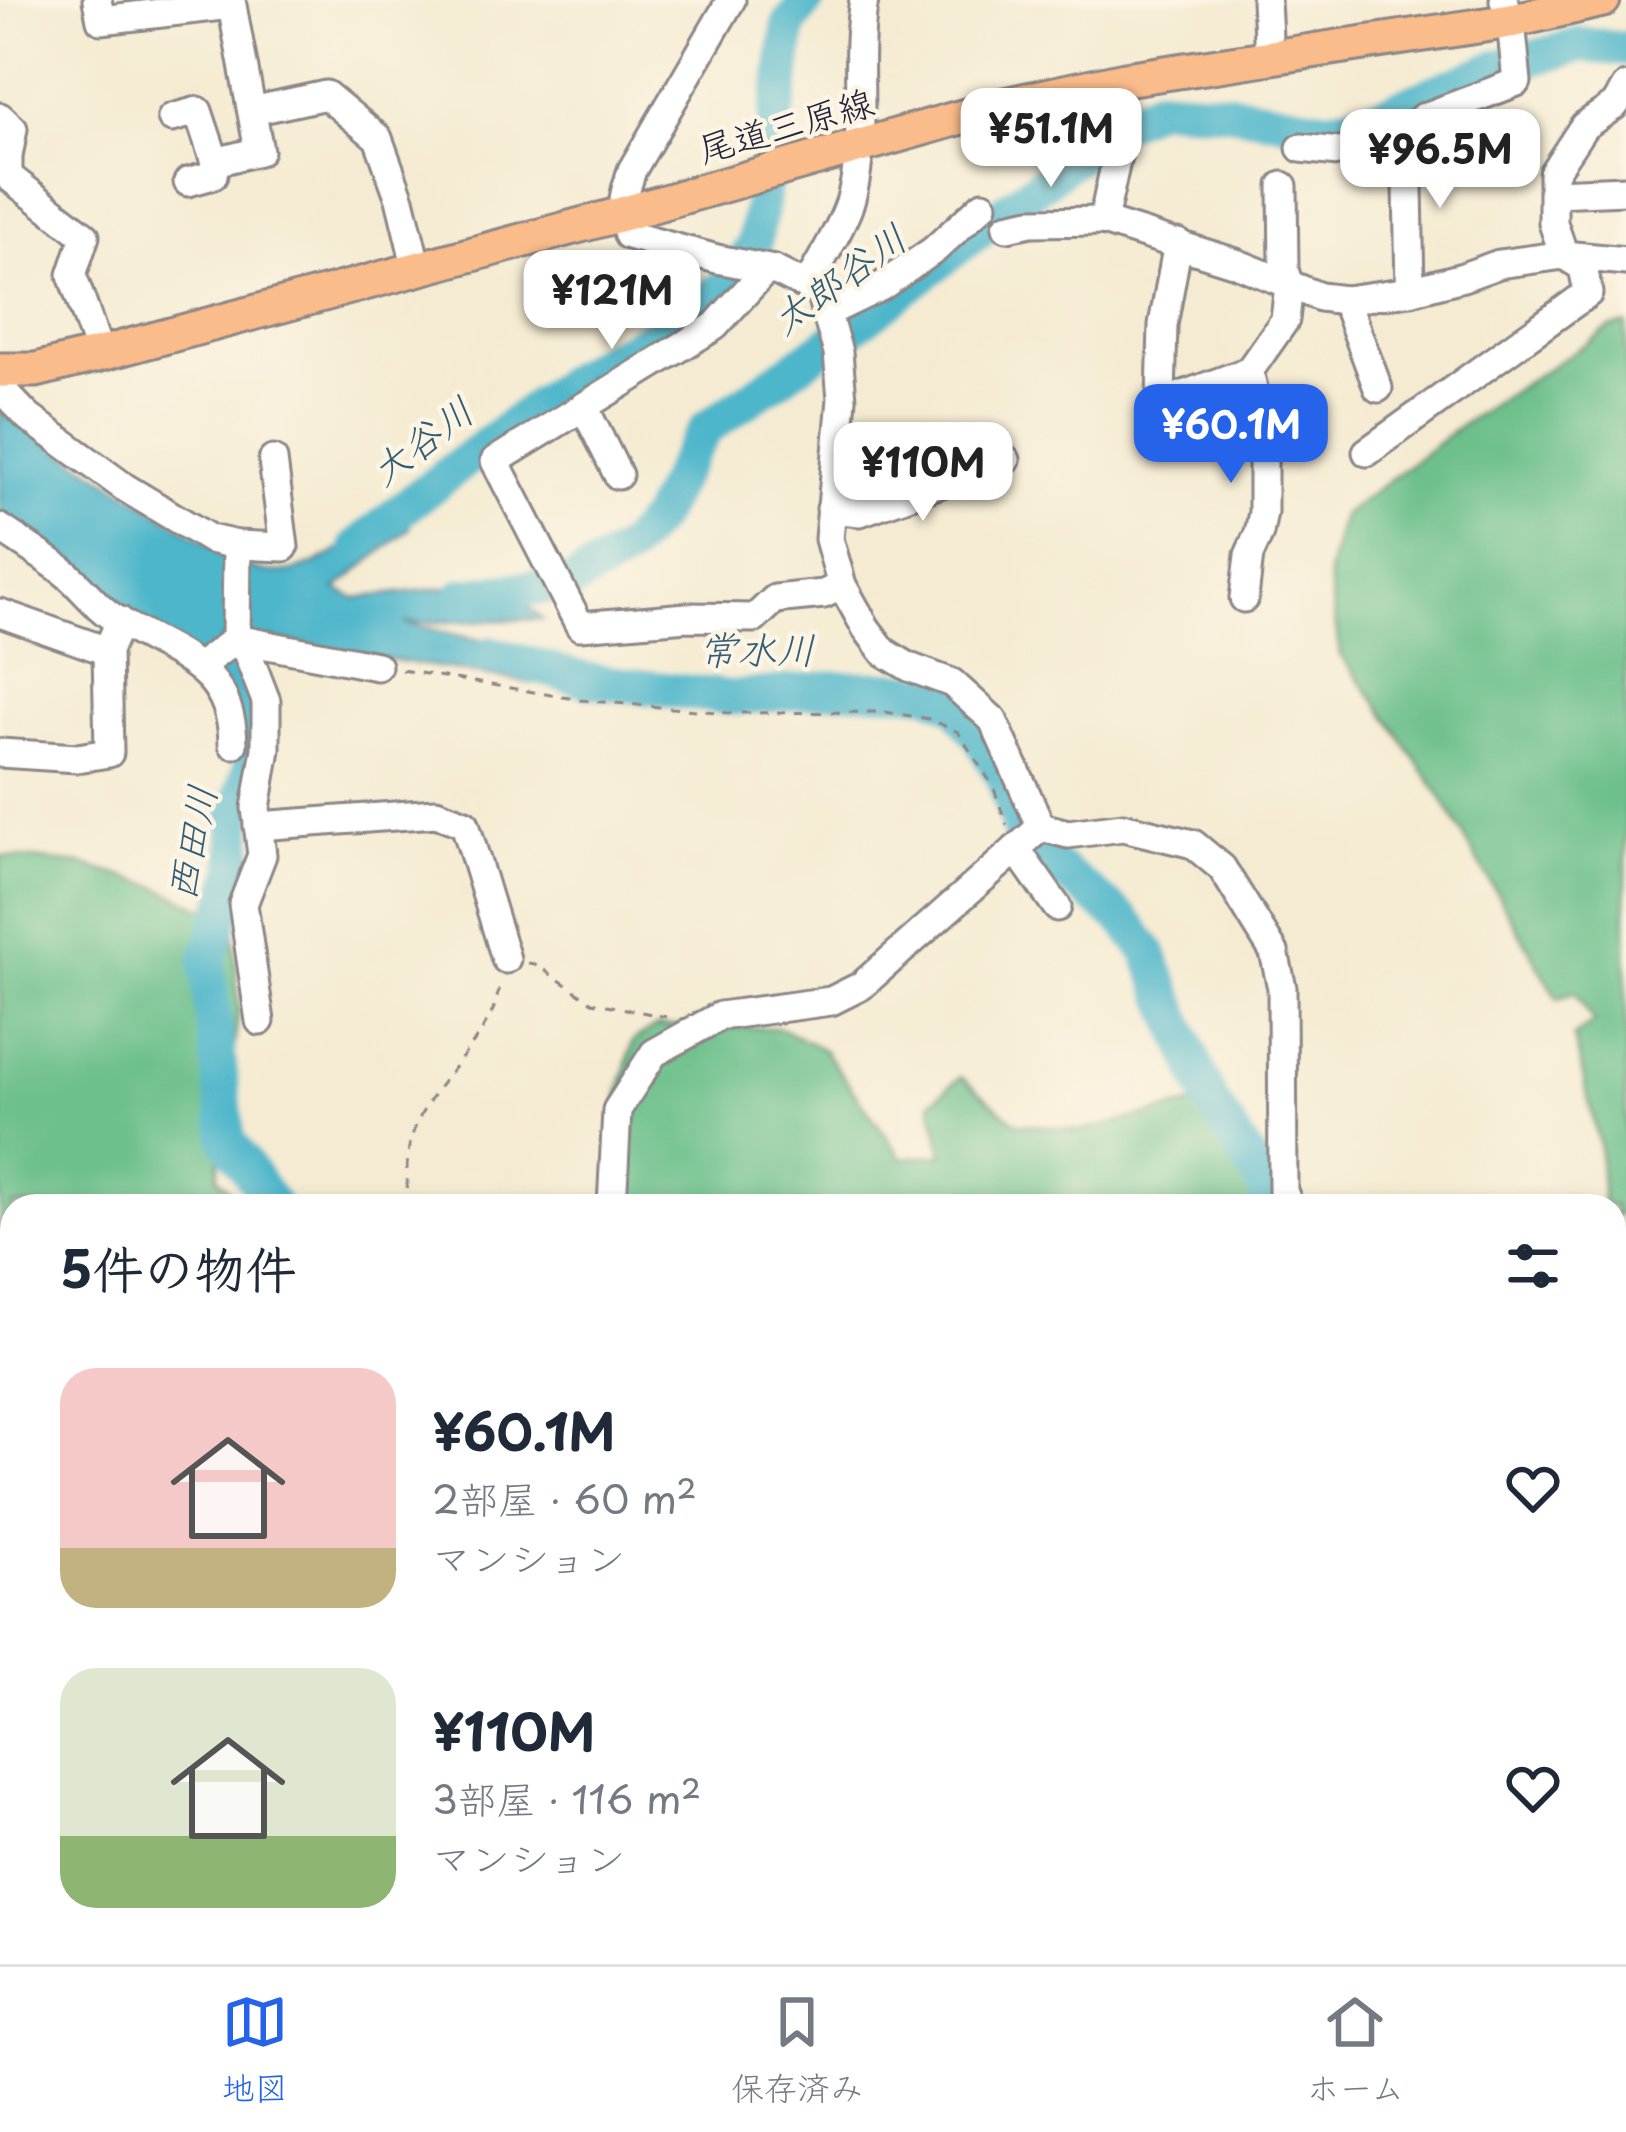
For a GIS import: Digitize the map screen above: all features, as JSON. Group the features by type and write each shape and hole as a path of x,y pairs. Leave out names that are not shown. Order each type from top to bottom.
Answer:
{"main road":[{"name":"尾道三原線","path":"0,371 36,370 100,354 622,214 1004,105 1508,10 1604,0"}],"street":[{"path":"97,0 101,20 231,3 260,151 215,162"},
{"path":"731,0 632,170 622,199 628,235 774,270 820,292 842,399 829,539 842,585 884,652 952,683 994,720 1041,827"},
{"path":"807,286 852,198 864,0"},
{"path":"1266,0 1269,58"},
{"path":"1300,148 1348,153 1407,131 1422,118 1517,82 1508,10"},
{"path":"1367,452 1588,293 1583,267 1564,255 1553,223 1553,173 1584,126 1615,105 1626,87"},
{"path":"252,111 326,95 378,138 400,199 417,269"},
{"path":"172,118 198,111 215,162 214,175 188,182"},
{"path":"0,117 14,129 4,175 85,236 72,275 100,354"},
{"path":"1407,131 1410,291"},
{"path":"1103,221 1121,138"},
{"path":"1178,243 1163,325 1161,397 1176,398 1249,371 1286,320 1289,285 1284,270 1283,186"},
{"path":"1554,193 1626,190"},
{"path":"831,330 983,206"},
{"path":"1007,227 1103,221 1178,243 1320,297 1346,300 1410,291 1498,264 1564,255 1626,261"},
{"path":"774,270 763,274 716,326 495,461 580,626 687,617 755,618 775,599 824,594 842,585"},
{"path":"1346,300 1378,388"},
{"path":"0,371 6,394 28,417 124,487 210,539 284,547 273,460"},
{"path":"1244,598 1249,555 1263,512 1263,433 1249,371"},
{"path":"584,406 618,475"},
{"path":"831,509 860,512 1006,460"},
{"path":"0,528 66,573 108,615 200,666 223,693 233,721 233,744"},
{"path":"237,545 236,639 247,652 266,700 266,749 256,808 262,855 243,904 260,1021"},
{"path":"0,613 107,651"},
{"path":"0,753 77,758 109,753 107,651 120,621"},
{"path":"200,666 236,639 377,666"},
{"path":"258,826 436,813 465,824 506,958"},
{"path":"613,1194 617,1110 654,1054 720,1016 831,1001 861,986 1041,827"},
{"path":"1041,827 1068,833 1123,827 1193,844 1222,868 1274,952 1282,988 1284,1194"},
{"path":"1016,849 1057,907"}],"path":[{"path":"377,666 581,700 729,713 885,712 930,719 958,732 993,786 1016,849"},
{"path":"407,1194 410,1142 420,1117 494,1007 506,958 535,964 592,1002 661,1017 720,1016"}],"green space":[{"path":"1626,324 1626,1194 1602,1194 1599,1144 1574,1037 1594,1022 1575,992 1558,999 1440,795 1340,655 1328,573 1342,516 1467,421 1610,328"},
{"path":"0,856 81,864 155,886 233,922 239,1009 217,1177 233,1194 0,1194"},
{"path":"657,1026 780,1028 824,1050 902,1158 943,1155 931,1102 961,1077 1017,1123 1082,1131 1198,1103 1254,1194 623,1194 618,1099 633,1041"}],"water":[{"path":"0,412 257,570 276,573 312,565 391,511 410,528 336,589 355,598 499,582 542,619 404,623 541,654 532,683 275,640 222,638 240,668 256,716 256,767 240,753 236,719 117,610 0,518"}],"waterway":[{"name":"大谷川","path":"358,546 566,384 688,318 733,277 754,245 789,25 807,0"},
{"name":"太郎谷川","path":"463,596 569,584 626,552 656,519 707,428 871,314 1120,123 1158,105 1227,110 1329,127 1379,115 1496,68 1581,45 1626,49"},
{"name":"常水川","path":"492,654 586,680 732,698 836,688 894,689 928,692 955,705 1003,777 1020,831 1034,850 1124,920 1148,951 1209,1098 1267,1194"},
{"name":"西田川","path":"249,730 250,768 235,817 237,869 207,963 228,1140 265,1194"}]}
